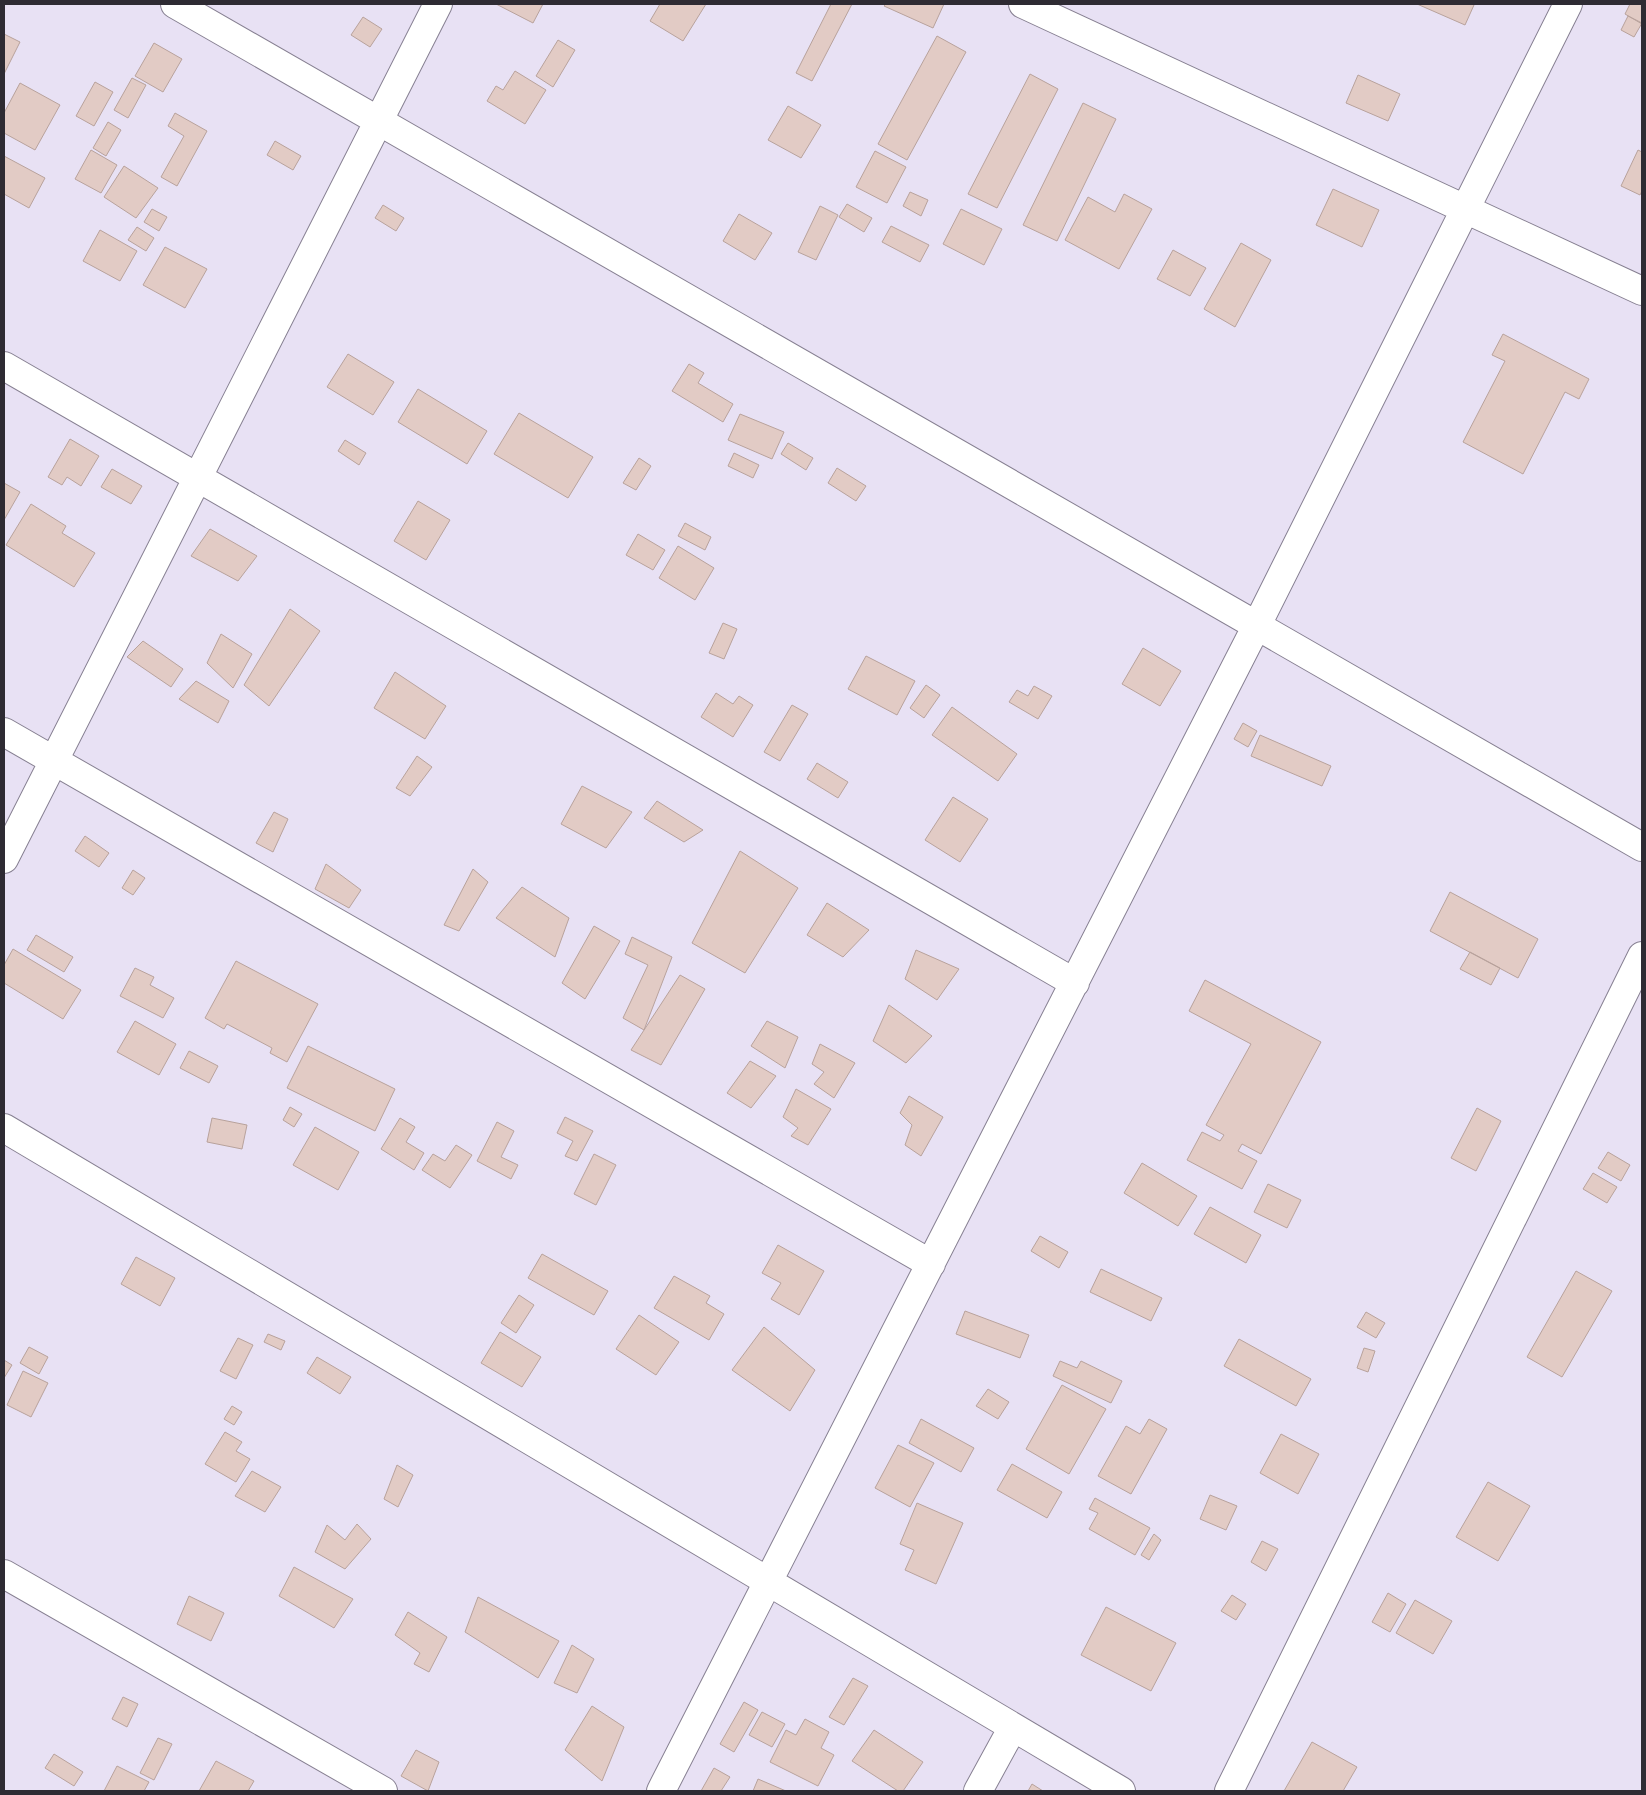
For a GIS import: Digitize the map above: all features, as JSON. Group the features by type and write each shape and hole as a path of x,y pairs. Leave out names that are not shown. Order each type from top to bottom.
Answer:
{"street":[{"path":"175,4 1642,847"},
{"path":"4,859 438,4"},
{"path":"1023,4 1642,291"},
{"path":"661,1791 1257,625 1568,4"},
{"path":"4,366 1074,983"},
{"path":"4,732 931,1264"},
{"path":"1228,1791 1642,956"},
{"path":"4,1128 1121,1791"},
{"path":"4,1574 382,1791"},
{"path":"978,1791 1013,1727"}],"building":[{"path":"496,4 543,4 533,23"},
{"path":"660,4 706,4 683,41 650,21"},
{"path":"831,4 852,4 812,81 796,73"},
{"path":"886,4 944,4 933,28 884,6"},
{"path":"1417,4 1471,4 1474,5 1465,25"},
{"path":"1630,4 1642,4 1642,24 1625,14"},
{"path":"1628,16 1642,23 1634,37 1621,30"},
{"path":"363,17 382,29 370,47 351,35"},
{"path":"4,34 20,42 4,74"},
{"path":"937,36 966,52 907,160 878,144"},
{"path":"558,40 575,50 553,87 536,76"},
{"path":"154,43 182,59 163,92 135,76"},
{"path":"515,71 546,90 525,124 487,101 496,86 503,90"},
{"path":"1030,74 1058,89 997,208 968,194"},
{"path":"1358,75 1400,94 1388,121 1346,103"},
{"path":"132,78 146,85 128,118 114,110"},
{"path":"95,82 113,92 94,126 76,116"},
{"path":"20,83 60,105 35,150 4,133 4,113"},
{"path":"1083,103 1116,119 1057,241 1023,225"},
{"path":"788,106 821,125 801,158 768,140"},
{"path":"175,113 207,131 177,186 161,177 184,136 168,126"},
{"path":"108,122 121,130 106,156 93,148"},
{"path":"275,141 301,156 293,170 267,155"},
{"path":"91,150 117,165 101,193 75,179"},
{"path":"1638,150 1642,152 1642,191 1640,195 1621,186"},
{"path":"875,151 906,167 887,203 856,187"},
{"path":"4,156 45,178 29,208 4,194"},
{"path":"124,166 158,188 136,218 104,197"},
{"path":"1333,189 1379,210 1362,247 1316,225"},
{"path":"910,192 928,200 921,216 903,206"},
{"path":"1124,194 1152,209 1119,269 1065,240 1088,197 1115,212"},
{"path":"847,204 872,218 864,232 839,217"},
{"path":"383,205 404,218 396,231 375,218"},
{"path":"820,206 838,215 816,260 798,252"},
{"path":"152,209 167,217 159,231 144,222"},
{"path":"961,209 1002,229 984,265 943,244"},
{"path":"739,214 772,233 755,260 723,241"},
{"path":"891,226 929,245 920,262 882,242"},
{"path":"137,227 154,238 146,251 128,240"},
{"path":"100,230 137,251 120,281 83,261"},
{"path":"1241,243 1271,260 1235,327 1204,309"},
{"path":"165,247 207,269 185,308 143,285"},
{"path":"1173,250 1206,268 1190,296 1157,279"},
{"path":"1503,334 1589,379 1579,399 1565,392 1523,474 1463,442 1505,361 1492,355"},
{"path":"348,354 394,382 373,415 327,387"},
{"path":"689,364 704,373 698,383 733,404 723,422 672,391"},
{"path":"418,389 487,431 467,464 398,422"},
{"path":"519,413 593,457 568,498 494,454"},
{"path":"740,414 784,432 772,459 728,440"},
{"path":"70,439 99,456 81,486 67,477 62,485 48,477"},
{"path":"345,440 366,453 359,465 338,451"},
{"path":"788,443 813,458 806,470 781,454"},
{"path":"734,453 759,465 753,478 728,466"},
{"path":"639,458 651,466 636,490 623,483"},
{"path":"837,468 866,486 856,501 828,483"},
{"path":"112,469 142,486 131,504 101,487"},
{"path":"4,483 20,492 4,520"},
{"path":"418,501 450,520 426,560 394,541"},
{"path":"31,504 66,526 62,533 95,553 74,587 6,545"},
{"path":"685,523 711,537 705,550 678,536"},
{"path":"210,529 257,556 238,581 191,556"},
{"path":"638,534 665,550 653,570 626,555"},
{"path":"678,546 714,568 695,600 659,578"},
{"path":"290,609 320,631 269,706 244,685"},
{"path":"723,623 737,629 724,659 709,653"},
{"path":"221,634 252,654 233,688 207,663"},
{"path":"143,641 183,669 171,687 127,657"},
{"path":"1143,648 1181,671 1160,706 1122,684"},
{"path":"866,656 915,681 897,715 848,689"},
{"path":"395,672 446,706 425,739 374,708"},
{"path":"196,681 229,701 218,723 179,699"},
{"path":"926,685 940,695 924,718 910,708"},
{"path":"1034,686 1052,696 1038,719 1009,702 1017,690 1028,696"},
{"path":"716,693 733,704 739,696 753,705 733,737 701,717"},
{"path":"792,705 808,714 780,761 764,752"},
{"path":"952,707 1017,754 998,781 932,735"},
{"path":"1243,723 1257,731 1248,747 1234,739"},
{"path":"1260,735 1331,766 1322,786 1251,756"},
{"path":"417,756 432,767 410,796 396,788"},
{"path":"817,763 848,782 838,798 807,779"},
{"path":"582,786 632,812 606,848 561,824"},
{"path":"953,797 988,819 960,862 925,840"},
{"path":"657,801 703,830 684,842 644,818"},
{"path":"274,812 288,819 273,852 256,843"},
{"path":"85,836 109,853 99,867 75,851"},
{"path":"740,851 798,888 745,973 692,943"},
{"path":"326,864 361,890 349,908 315,889"},
{"path":"473,869 488,882 459,931 444,925"},
{"path":"133,870 145,878 133,895 122,888"},
{"path":"522,887 569,918 555,957 496,918"},
{"path":"1450,892 1538,939 1518,978 1430,931"},
{"path":"827,903 869,930 843,957 807,935"},
{"path":"594,926 620,941 585,999 562,983"},
{"path":"36,935 73,957 64,972 27,950"},
{"path":"632,937 672,957 644,1030 623,1018 648,965 625,954"},
{"path":"13,949 81,990 63,1019 4,983 4,965"},
{"path":"916,950 959,969 937,1000 905,979"},
{"path":"1470,952 1500,968 1491,985 1460,969"},
{"path":"236,961 318,1004 287,1062 270,1053 272,1048 227,1024 224,1029 205,1018"},
{"path":"135,968 154,977 150,985 174,998 163,1018 120,996"},
{"path":"680,975 705,989 661,1065 631,1050"},
{"path":"1205,980 1321,1042 1261,1154 1242,1144 1238,1151 1257,1161 1242,1189 1187,1160 1202,1132 1220,1141 1224,1135 1206,1125 1251,1044 1189,1011"},
{"path":"889,1005 932,1036 906,1063 873,1041"},
{"path":"135,1021 176,1044 159,1075 117,1052"},
{"path":"767,1021 798,1037 785,1068 751,1046"},
{"path":"820,1044 855,1063 834,1098 814,1084 824,1072 812,1064"},
{"path":"308,1046 395,1089 375,1131 287,1088"},
{"path":"189,1051 218,1066 209,1083 180,1068"},
{"path":"750,1061 776,1076 751,1108 727,1093"},
{"path":"796,1089 831,1109 808,1145 791,1136 798,1128 783,1117"},
{"path":"909,1096 943,1117 921,1156 905,1145 912,1125 900,1113"},
{"path":"290,1107 302,1114 294,1127 283,1120"},
{"path":"1477,1108 1501,1121 1476,1171 1451,1158"},
{"path":"565,1117 593,1131 577,1161 565,1156 573,1141 557,1133"},
{"path":"212,1118 247,1125 242,1149 207,1142"},
{"path":"400,1118 415,1127 406,1142 424,1153 414,1170 381,1149"},
{"path":"497,1122 514,1131 501,1157 518,1165 511,1179 477,1161"},
{"path":"315,1127 359,1152 338,1190 293,1165"},
{"path":"456,1145 472,1155 450,1188 422,1170 433,1154 445,1161"},
{"path":"1608,1152 1630,1165 1621,1181 1598,1168"},
{"path":"594,1154 616,1165 596,1205 574,1194"},
{"path":"1142,1163 1197,1196 1178,1226 1124,1193"},
{"path":"1593,1173 1617,1187 1607,1203 1583,1189"},
{"path":"1268,1184 1301,1200 1287,1228 1254,1212"},
{"path":"1210,1207 1261,1235 1246,1263 1194,1234"},
{"path":"1040,1236 1068,1252 1059,1268 1031,1251"},
{"path":"778,1245 824,1271 799,1315 771,1299 781,1283 762,1273"},
{"path":"542,1254 608,1291 594,1315 528,1278"},
{"path":"136,1257 175,1278 160,1306 121,1284"},
{"path":"1101,1269 1162,1298 1151,1321 1090,1292"},
{"path":"1576,1271 1612,1291 1562,1377 1527,1357"},
{"path":"674,1276 710,1296 706,1303 724,1314 709,1340 654,1308"},
{"path":"519,1295 534,1305 516,1333 501,1323"},
{"path":"965,1311 1029,1335 1020,1358 956,1334"},
{"path":"1366,1312 1385,1323 1376,1338 1357,1327"},
{"path":"639,1315 679,1342 656,1375 616,1349"},
{"path":"764,1327 815,1370 790,1411 732,1370"},
{"path":"500,1332 541,1357 522,1387 481,1363"},
{"path":"268,1334 285,1341 281,1350 264,1342"},
{"path":"238,1338 253,1345 236,1379 220,1371"},
{"path":"1239,1339 1311,1379 1296,1406 1224,1366"},
{"path":"29,1347 48,1357 39,1374 20,1363"},
{"path":"1364,1348 1375,1351 1368,1372 1357,1368"},
{"path":"317,1357 351,1377 340,1394 307,1373"},
{"path":"4,1360 12,1365 4,1378"},
{"path":"1060,1361 1077,1368 1081,1361 1122,1381 1111,1403 1053,1376"},
{"path":"23,1371 48,1383 31,1417 7,1405"},
{"path":"1062,1385 1106,1409 1069,1474 1026,1449"},
{"path":"988,1389 1009,1402 998,1419 976,1406"},
{"path":"232,1406 242,1412 234,1425 224,1419"},
{"path":"921,1419 974,1448 961,1472 909,1443"},
{"path":"1149,1419 1167,1429 1131,1494 1098,1476 1126,1426 1140,1434"},
{"path":"225,1432 242,1442 236,1451 250,1459 236,1482 205,1464"},
{"path":"1281,1434 1319,1454 1298,1494 1260,1473"},
{"path":"898,1445 934,1463 910,1507 875,1488"},
{"path":"1012,1464 1062,1492 1047,1518 997,1490"},
{"path":"397,1465 413,1475 398,1507 384,1499"},
{"path":"252,1471 281,1487 265,1512 235,1496"},
{"path":"1488,1482 1530,1506 1498,1561 1456,1537"},
{"path":"1210,1495 1237,1506 1226,1530 1200,1519"},
{"path":"1095,1498 1150,1528 1135,1555 1089,1529 1098,1513 1089,1509"},
{"path":"917,1503 963,1523 936,1584 905,1570 914,1550 900,1544"},
{"path":"357,1524 371,1539 345,1569 315,1552 327,1525 345,1540"},
{"path":"1154,1534 1161,1540 1149,1560 1141,1555"},
{"path":"1262,1541 1278,1549 1266,1571 1251,1562"},
{"path":"294,1567 353,1599 334,1628 279,1596"},
{"path":"1388,1593 1406,1604 1390,1632 1372,1622"},
{"path":"1232,1595 1246,1604 1236,1620 1221,1611"},
{"path":"189,1596 224,1613 211,1641 177,1624"},
{"path":"478,1597 559,1641 538,1678 465,1632"},
{"path":"1415,1600 1452,1621 1433,1654 1396,1633"},
{"path":"1106,1607 1176,1643 1151,1691 1081,1655"},
{"path":"408,1612 447,1637 429,1672 414,1664 420,1653 395,1635"},
{"path":"572,1645 594,1659 577,1693 554,1683"},
{"path":"853,1678 868,1686 844,1725 829,1717"},
{"path":"123,1697 138,1704 127,1727 112,1719"},
{"path":"744,1702 758,1710 734,1752 720,1744"},
{"path":"592,1706 624,1727 602,1781 565,1750"},
{"path":"762,1712 785,1724 772,1747 749,1735"},
{"path":"805,1719 829,1732 821,1748 834,1755 818,1786 770,1762 786,1730 796,1735"},
{"path":"874,1730 923,1762 903,1791 898,1791 852,1761"},
{"path":"158,1738 172,1744 154,1780 140,1773"},
{"path":"1312,1742 1357,1767 1343,1791 1284,1791"},
{"path":"416,1750 439,1762 428,1791 401,1776"},
{"path":"54,1754 83,1772 74,1786 45,1768"},
{"path":"216,1761 254,1781 248,1791 199,1791"},
{"path":"117,1766 149,1782 144,1791 104,1791"},
{"path":"714,1768 730,1777 721,1791 701,1791"},
{"path":"758,1779 786,1791 753,1791"},
{"path":"1032,1784 1043,1791 1028,1791"}]}
